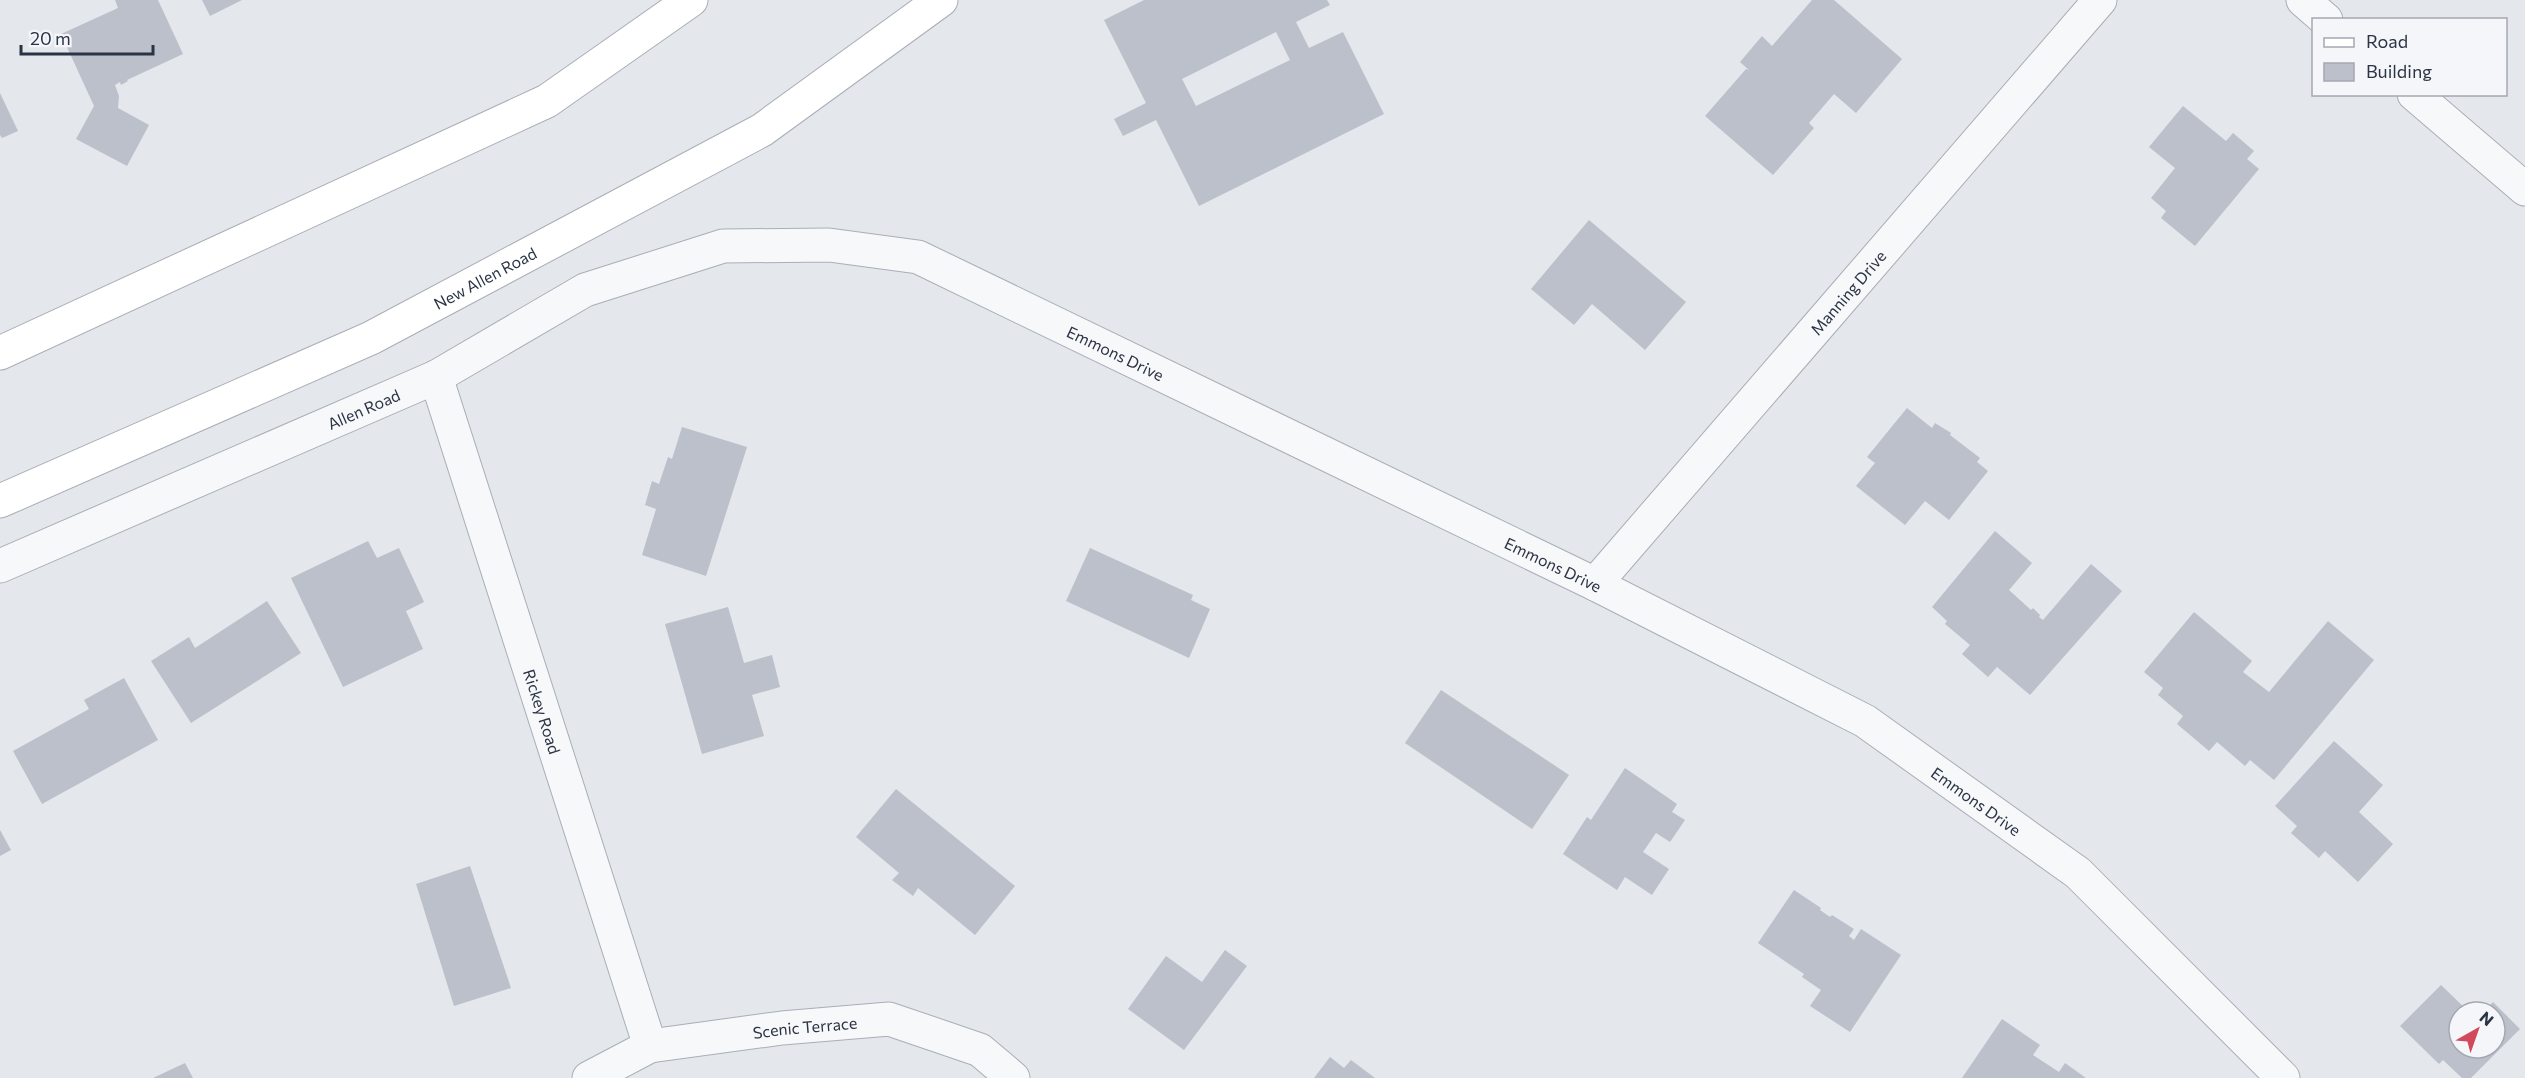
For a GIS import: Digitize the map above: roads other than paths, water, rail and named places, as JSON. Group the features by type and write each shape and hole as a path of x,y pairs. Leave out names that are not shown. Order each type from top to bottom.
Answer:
{"main road":[{"path":"0,353 547,101 692,0"},
{"name":"New Allen Road","path":"0,501 371,338 762,130 941,0"}],"street":[{"name":"Manning Drive","path":"1595,584 2100,0"},
{"path":"2303,0 2324,18"},
{"path":"2416,96 2525,189"},
{"name":"Emmons Drive","path":"723,246 829,245 918,257 1595,584 1865,721 2078,873 2283,1078"},
{"name":"Allen Road","path":"0,566 436,377 585,290 723,246"},
{"name":"Rickey Road","path":"436,377 650,1046"},
{"name":"Scenic Terrace","path":"589,1078 650,1046 782,1028 889,1019 980,1050 1013,1078"}]}
